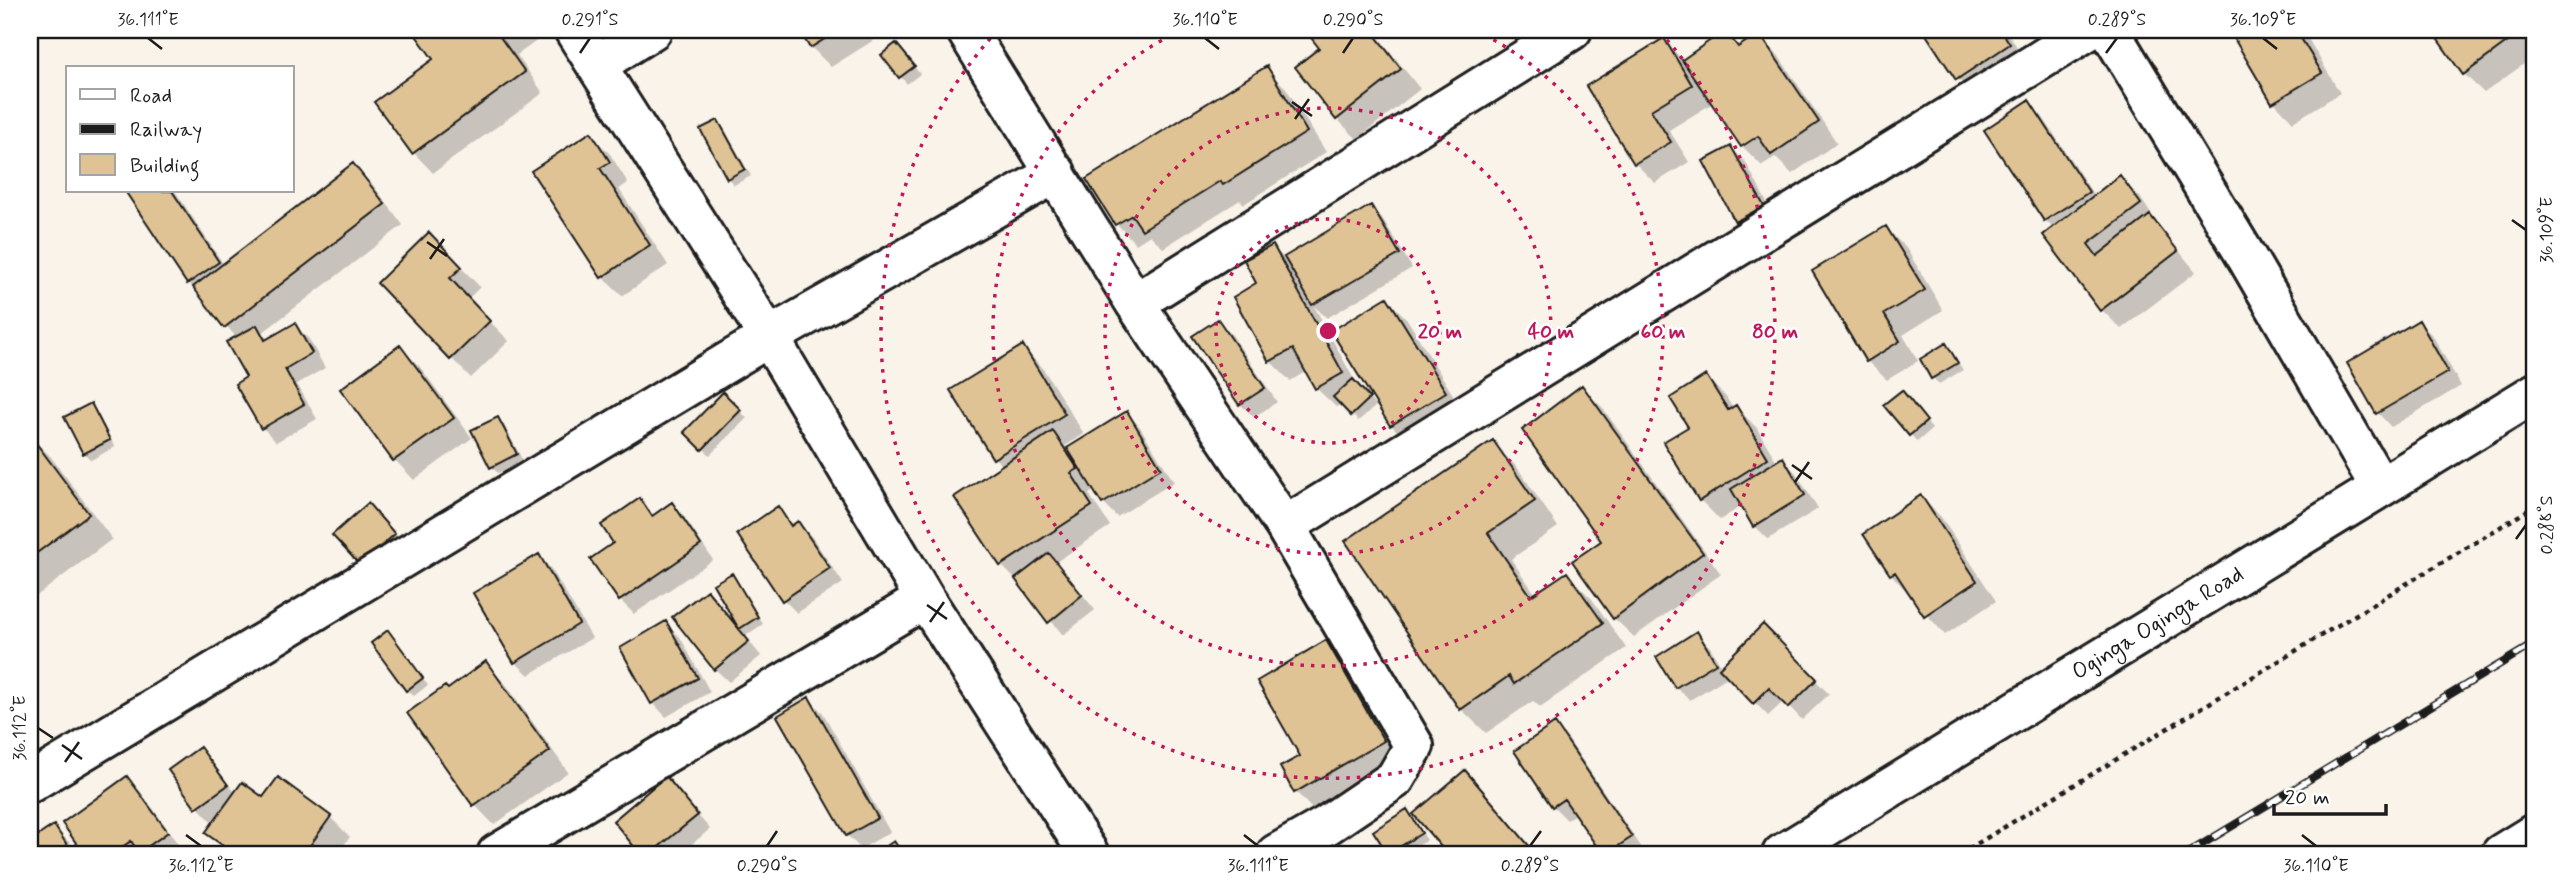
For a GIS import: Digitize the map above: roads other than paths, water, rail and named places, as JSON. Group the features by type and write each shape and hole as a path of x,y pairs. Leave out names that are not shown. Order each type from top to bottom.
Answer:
{"main road":[{"path":"574,30 769,337 925,599 1089,854"},
{"path":"597,65 652,30"},
{"path":"966,30 1135,303 1285,526 1414,746 1395,779 1327,825 1276,854"},
{"path":"1135,303 1572,30"},
{"path":"1285,526 2089,30"},
{"path":"2109,30 2381,487"},
{"path":"30,783 769,337 1056,173"},
{"name":"Oginga Oginga Road","path":"1782,854 2535,393"},
{"path":"497,854 925,599"},
{"path":"2501,854 2535,833"}],"railway":[{"path":"2186,854 2535,643"}]}
